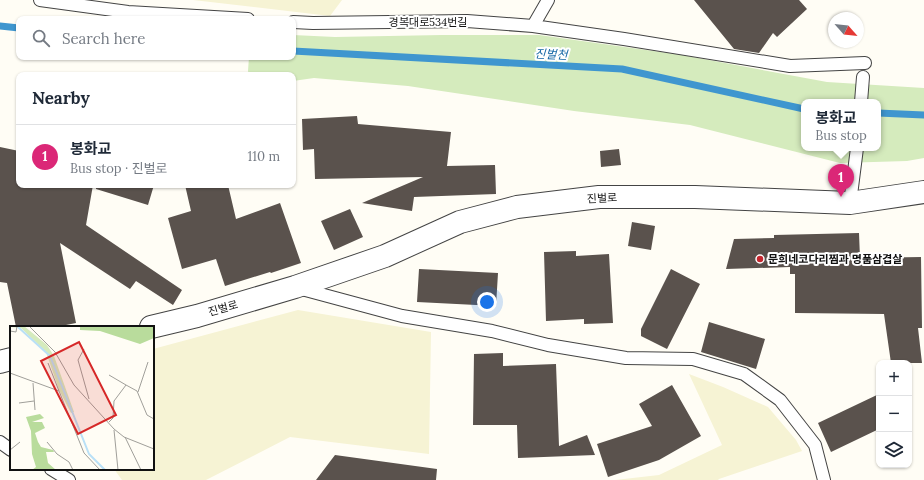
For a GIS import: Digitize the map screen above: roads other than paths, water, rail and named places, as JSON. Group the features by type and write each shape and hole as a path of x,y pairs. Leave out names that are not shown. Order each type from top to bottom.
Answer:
{"street":[{"name":"진벌로","path":"154,326 197,316 295,287 385,256 460,222 517,207 599,197 695,197 850,203 924,192"},
{"path":"0,362 10,359"}],"lane":[{"path":"40,0 128,12 197,16"},
{"path":"533,26 548,0"},
{"name":"경복대로534번길","path":"296,22 467,21 533,26 790,66 865,63"},
{"path":"861,99 863,77"},
{"path":"850,203 857,151"},
{"path":"295,287 402,316 492,331 548,345 626,358 693,358 744,374 780,400 815,445 824,480"},
{"path":"0,442 10,449"},
{"path":"53,470 69,480"}],"waterway":[{"name":"진벌천","path":"0,26 16,28"},
{"name":"진벌천","path":"296,51 622,69 801,108"},
{"name":"진벌천","path":"881,113 924,115"}],"place":[{"name":"봉화교","path":"841,197"},
{"name":"문희네코다리찜과 명품삼겹살","path":"760,259"}]}
